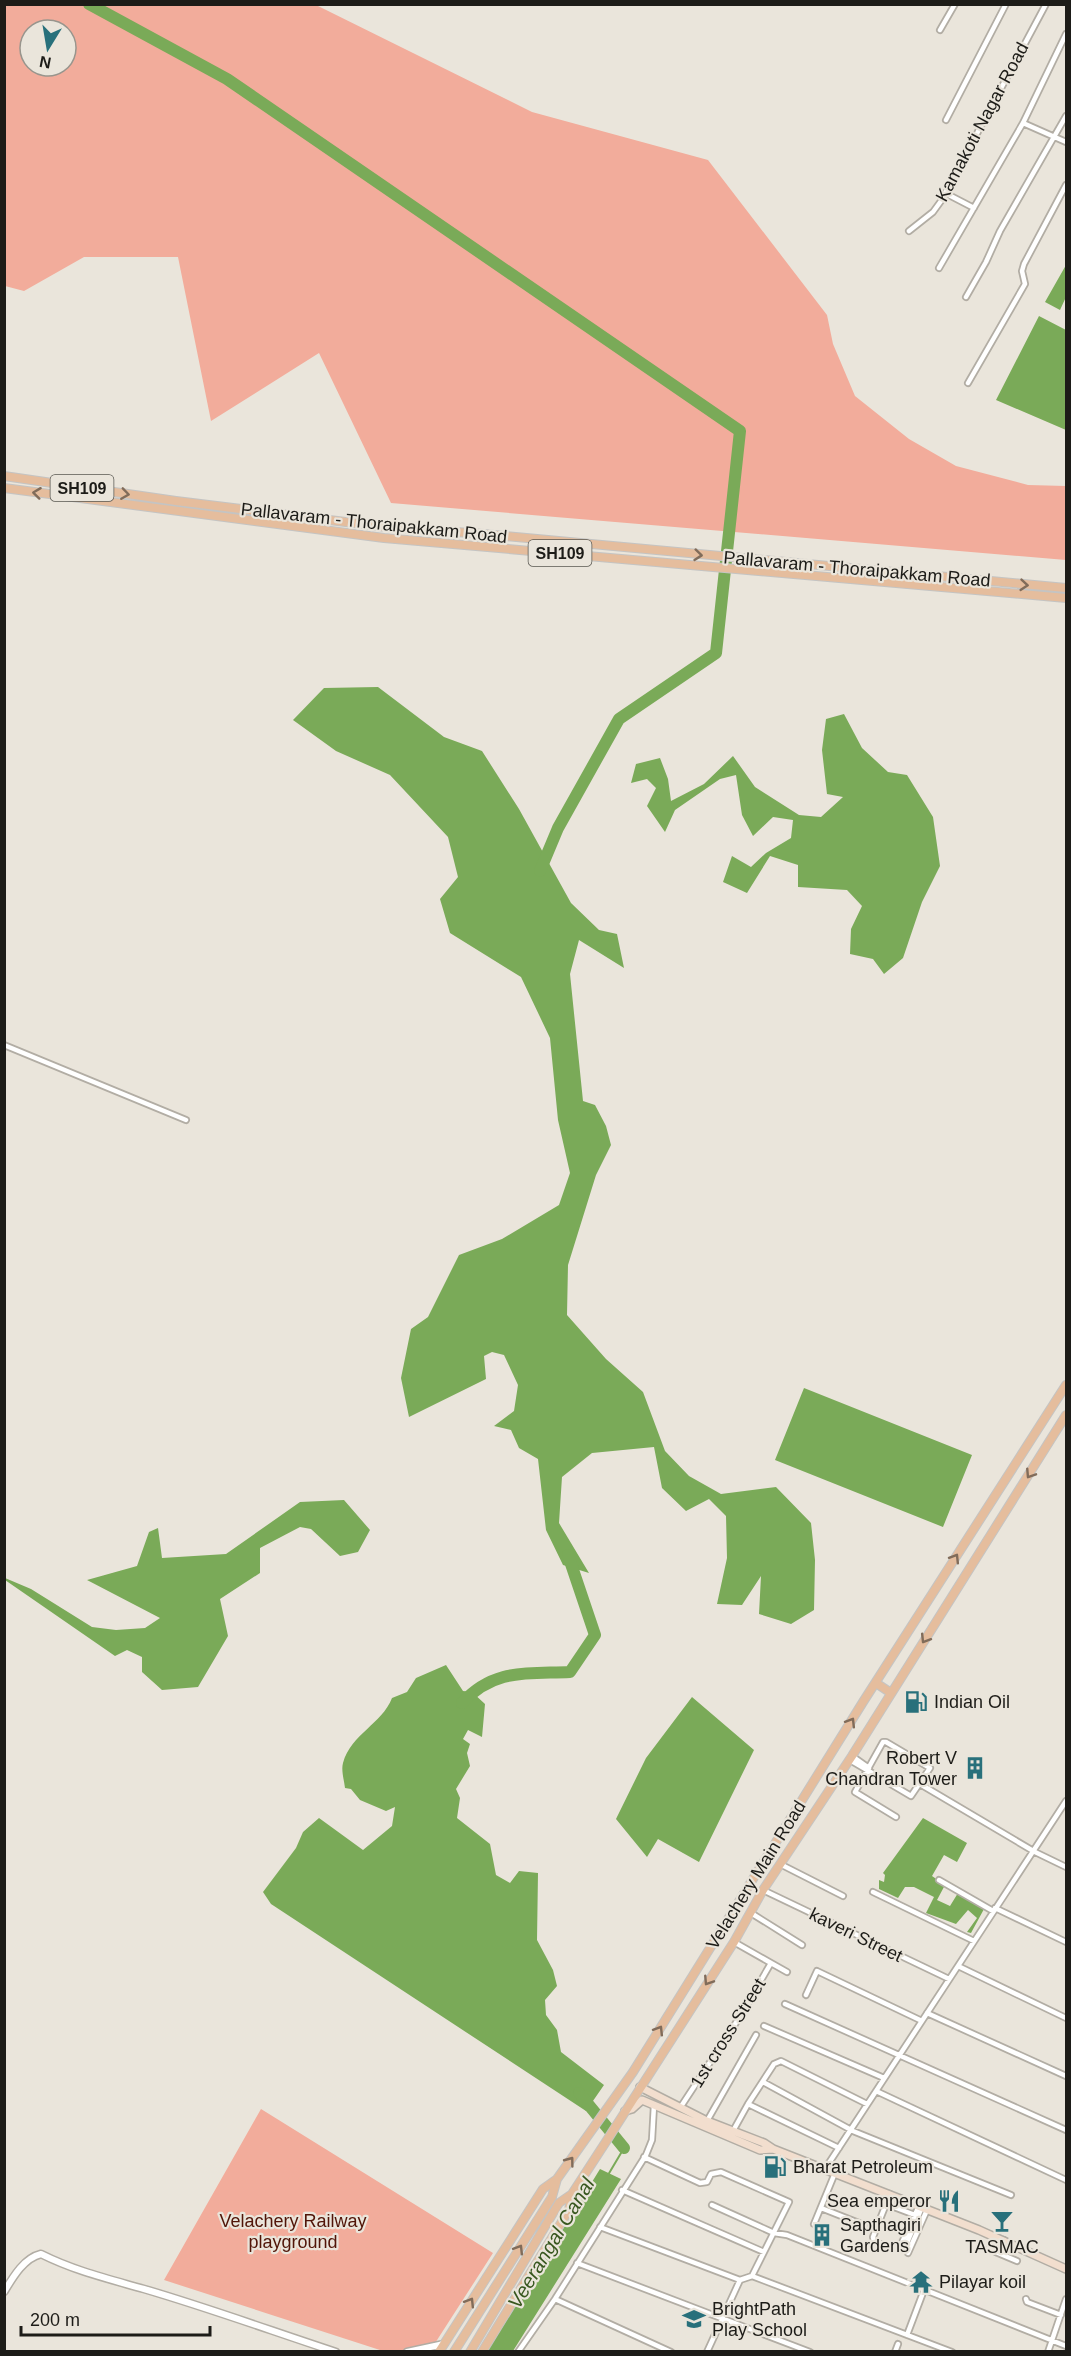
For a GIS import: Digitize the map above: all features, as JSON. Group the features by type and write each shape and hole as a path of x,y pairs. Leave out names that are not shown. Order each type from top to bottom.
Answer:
{"main road":[{"name":"Pallavaram - Thoraipakkam Road","path":"4,476 159,499 386,527 484,534 991,582 1057,592 1066,598"},
{"name":"Pallavaram - Thoraipakkam Road","path":"4,489 384,538 991,591 1057,592 1066,588"},
{"path":"250,520 251,510"},
{"path":"278,524 280,514"},
{"path":"442,531 442,542"},
{"path":"669,563 670,552"},
{"path":"860,569 862,580"},
{"name":"Velachery Main Road","path":"557,2179 633,2072 876,1683 1066,1385"},
{"name":"Velachery Main Road","path":"572,2194 734,1942 763,1890 1064,1426 1066,1415"},
{"path":"876,1683 891,1693"},
{"path":"640,2087 707,2121 764,2143 772,2150"},
{"path":"625,2111 632,2109 642,2100 760,2150 772,2150 890,2194 1004,2240 1066,2269"},
{"path":"454,2352 552,2197 557,2179"},
{"path":"442,2348 543,2189 557,2179"},
{"path":"470,2352 560,2203 572,2194"},
{"path":"482,2352 570,2210 572,2194"}],"street":[{"path":"940,30 954,4"},
{"path":"946,120 1006,4"},
{"name":"Kamakoti Nagar Road","path":"909,231 933,212 945,193 1046,4"},
{"name":"Kamakoti Nagar Road","path":"939,268 1023,123 1066,34"},
{"path":"966,297 1000,231 1066,116"},
{"path":"1023,123 1066,142"},
{"path":"969,383 1025,284 1022,271 1024,264 1066,185"},
{"path":"945,193 974,208"},
{"path":"4,1045 186,1120"},
{"path":"850,1758 868,1770 911,1796 930,1768 883,1742 868,1770 855,1792 896,1817"},
{"path":"920,1784 1035,1852 1066,1867"},
{"path":"825,2169 994,1910 1035,1852 1066,1801"},
{"path":"780,1864 843,1896"},
{"path":"939,1880 994,1910 1066,1942"},
{"name":"kaveri Street","path":"763,1890 949,1979"},
{"path":"873,1892 974,1941"},
{"path":"750,1912 802,1944"},
{"name":"1st cross Street","path":"680,2108 741,2015 771,1963 734,1942"},
{"path":"771,1963 786,1972"},
{"path":"957,1966 1066,2018"},
{"path":"806,1995 817,1971 922,2021"},
{"path":"784,2004 1066,2130"},
{"path":"927,2013 1066,2076"},
{"path":"764,2026 884,2078"},
{"path":"707,2121 756,2035"},
{"path":"733,2131 774,2064 780,2061 867,2104"},
{"path":"763,2082 851,2129 1011,2195"},
{"path":"876,2091 1066,2180"},
{"path":"748,2104 839,2148"},
{"path":"518,2352 555,2299 644,2157 652,2140 654,2105"},
{"path":"644,2157 700,2183 706,2182 711,2174 720,2172 789,2202 752,2276"},
{"path":"814,2224 835,2173"},
{"path":"622,2190 764,2252"},
{"path":"890,2194 873,2235 874,2241 899,2249 915,2216 923,2208"},
{"path":"886,2204 915,2216"},
{"path":"712,2205 774,2233 787,2235 1066,2346"},
{"path":"821,2208 864,2225"},
{"path":"906,2251 923,2208"},
{"path":"600,2227 740,2280 752,2276 952,2352"},
{"path":"998,2253 1004,2240"},
{"path":"989,2249 1017,2261"},
{"path":"4,2292 12,2278 31,2256 41,2253 104,2280 144,2289 336,2352"},
{"path":"577,2263 810,2352"},
{"path":"707,2352 740,2280"},
{"path":"907,2335 924,2290"},
{"path":"555,2299 671,2352"},
{"path":"1026,2299 1027,2302 1061,2315"},
{"path":"1048,2352 1066,2299"},
{"path":"895,2352 898,2344"},
{"path":"407,2352 442,2348"}],"green space":[{"path":"4,5 316,5 532,112 708,160 827,315 833,344 855,396 909,439 956,466 1028,485 1066,486 1066,560 391,503 319,353 211,421 178,257 84,257 24,291 5,286"},
{"name":"Velachery Railway playground","path":"261,2109 493,2253 430,2351 383,2351 164,2280"}],"shaded area":[{"path":"1066,265 1066,297 1060,310 1045,302"},
{"path":"1039,316 1066,330 1066,430 996,400"},
{"path":"378,687 444,737 482,751 519,809 571,903 599,930 617,934 624,968 579,940 570,974 583,1101 595,1105 606,1126 611,1145 596,1175 568,1265 567,1315 606,1359 643,1392 665,1451 689,1476 721,1494 776,1487 811,1523 815,1560 814,1610 791,1624 759,1614 761,1576 742,1605 717,1604 727,1558 726,1516 709,1499 686,1511 662,1488 654,1447 592,1453 562,1477 559,1523 589,1573 563,1565 546,1530 538,1459 519,1448 511,1430 494,1426 514,1411 518,1385 504,1355 492,1352 484,1356 486,1379 409,1417 401,1378 411,1329 428,1317 459,1255 502,1239 559,1205 570,1173 558,1120 550,1038 521,977 450,933 440,899 458,877 448,837 390,775 336,751 293,720 324,688"},
{"path":"844,714 862,748 888,772 907,775 933,817 940,866 922,902 903,958 884,974 873,959 850,954 851,929 862,906 847,890 798,887 798,865 770,856 747,893 723,882 732,856 751,867 766,853 791,838 793,820 773,817 753,836 742,815 736,775 720,779 675,810 665,832 647,806 656,788 647,779 631,783 636,764 660,758 668,779 671,801 704,784 733,756 755,787 799,815 821,817 843,797 827,794 822,750 826,719"},
{"path":"804,1388 972,1455 943,1527 775,1460"},
{"path":"344,1500 370,1530 358,1552 340,1556 311,1529 300,1527 260,1548 260,1573 220,1599 228,1636 198,1687 162,1690 142,1672 142,1657 127,1650 115,1656 5,1580 5,1578 31,1589 92,1627 116,1630 145,1628 160,1618 87,1580 137,1566 149,1532 158,1528 162,1558 226,1554 300,1502"},
{"path":"446,1665 463,1691 472,1692 485,1704 482,1737 468,1730 463,1739 470,1744 467,1753 470,1766 456,1789 460,1798 457,1818 490,1844 496,1875 510,1883 519,1871 538,1873 537,1940 553,1970 557,1986 545,2000 546,2015 557,2030 561,2052 604,2085 586,2111 271,1904 263,1892 296,1848 303,1832 319,1818 363,1850 392,1826 395,1807 386,1811 360,1800 351,1789 345,1788 343,1763 353,1744 381,1715 392,1698 407,1692 416,1678"},
{"path":"692,1697 754,1750 699,1862 658,1839 647,1857 616,1819 646,1758"},
{"path":"923,1818 967,1843 957,1862 944,1855 932,1876 945,1885 937,1900 950,1906 958,1893 984,1909 971,1933 967,1932 977,1918 968,1910 956,1924 926,1913 934,1897 914,1887 905,1887 898,1898 879,1889 879,1880 884,1882 883,1873"},
{"path":"600,2169 621,2179 513,2351 487,2352"}],"waterway":[{"path":"89,4 227,79 740,431 716,653 619,719 558,828 540,871"},
{"path":"462,1703 474,1692 499,1678 525,1673 570,1672 595,1635 568,1555"},
{"path":"579,2093 624,2148"},
{"name":"Veerangal Canal","path":"608,2175 624,2148"}],"place":[{"name":"Indian Oil","path":"916,1702"},
{"name":"Robert V Chandran Tower","path":"975,1768"},
{"name":"Bharat Petroleum","path":"775,2167"},
{"name":"Sea emperor","path":"949,2201"},
{"name":"TASMAC","path":"1002,2221"},
{"name":"Sapthagiri Gardens","path":"822,2235"},
{"name":"Pilayar koil","path":"921,2282"},
{"name":"BrightPath Play School","path":"694,2319"}]}
